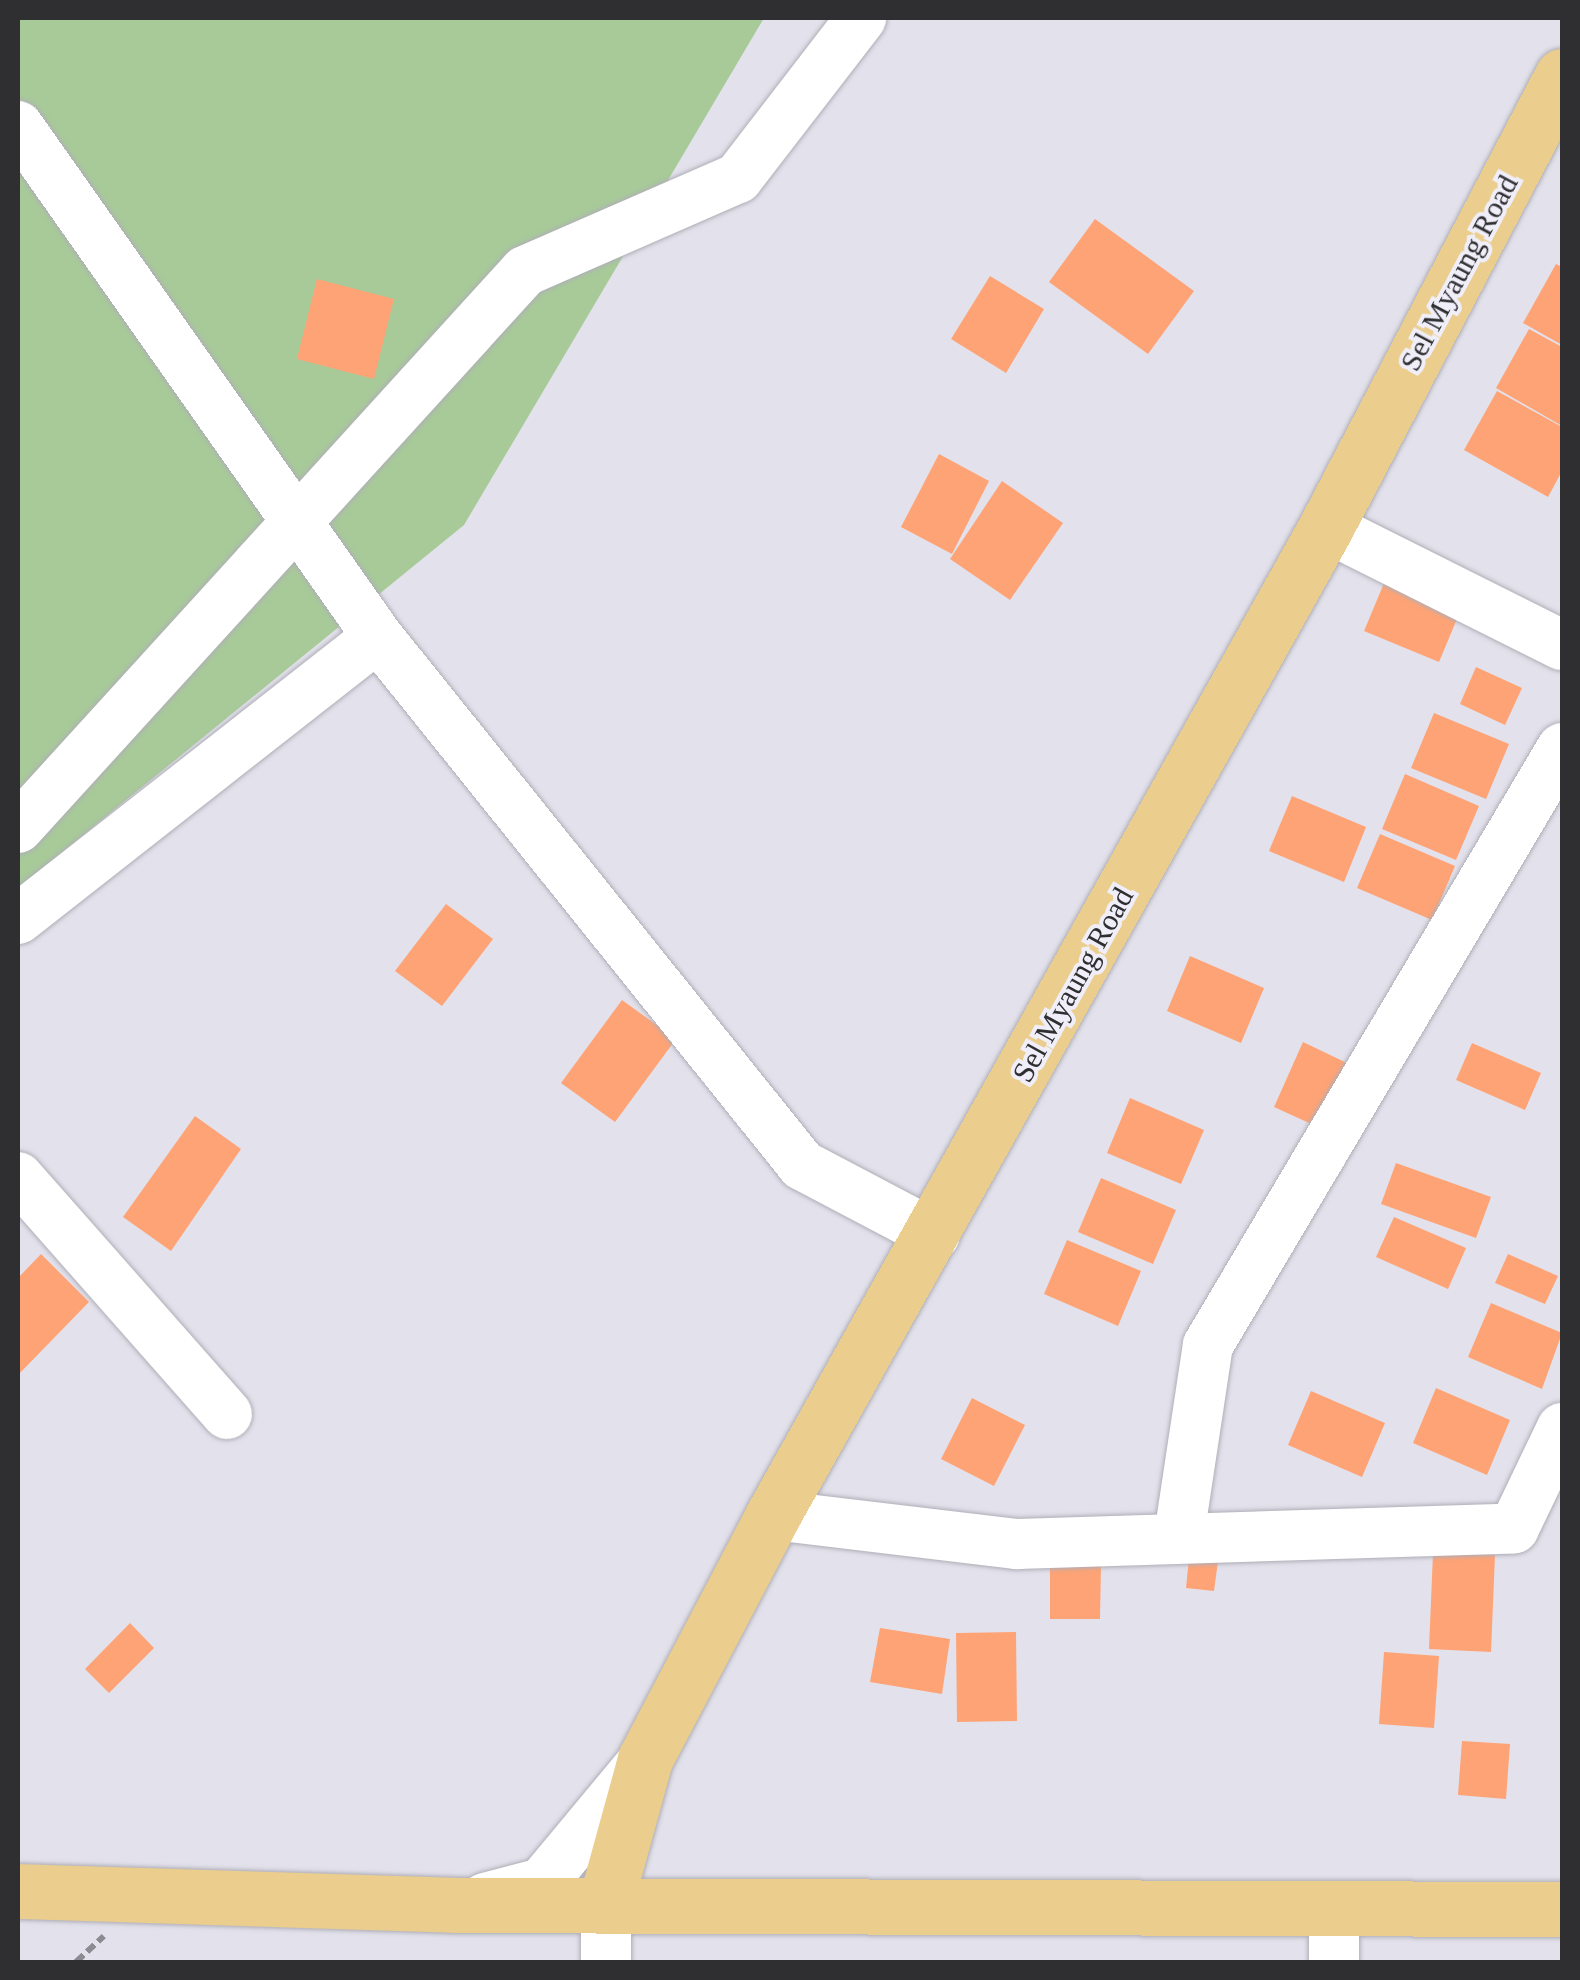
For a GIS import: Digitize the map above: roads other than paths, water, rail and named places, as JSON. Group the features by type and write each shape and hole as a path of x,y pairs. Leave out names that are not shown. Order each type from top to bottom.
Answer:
{"main road":[{"name":"Sel Myaung Road","path":"606,1901 645,1759 773,1515 934,1235 1326,527 1562,76"},
{"path":"18,1891 457,1905 606,1901 1562,1909"}],"street":[{"path":"18,828 295,519 525,271 738,178 861,18"},
{"path":"18,126 378,637 802,1165 934,1235"},
{"path":"1326,527 1562,645"},
{"path":"18,919 378,637"},
{"path":"1179,1536 1208,1345 1562,748"},
{"path":"18,1177 227,1414"},
{"path":"773,1515 1017,1544 1514,1528 1562,1428"},
{"path":"457,1905 542,1884 645,1759"},
{"path":"606,1901 606,1962"},
{"path":"1334,1909 1334,1962"}]}
